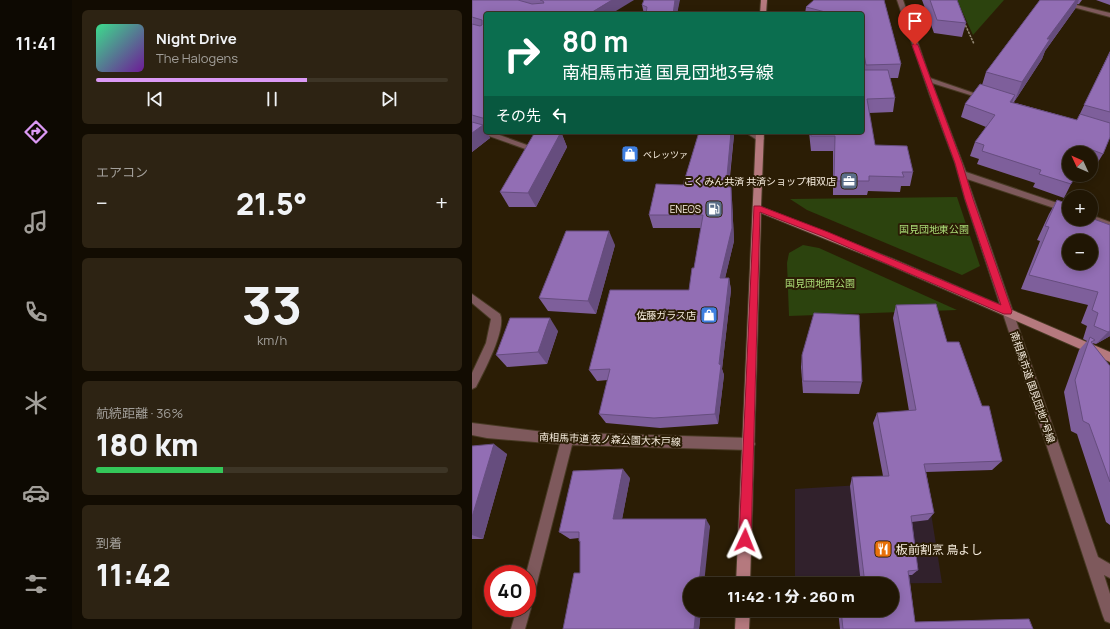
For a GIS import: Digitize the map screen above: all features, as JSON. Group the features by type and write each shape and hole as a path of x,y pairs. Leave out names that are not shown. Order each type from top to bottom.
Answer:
{"street":[{"path":"763,12 764,0"},
{"name":"南相馬市道 国見団地7号線","path":"900,0 962,174 969,199 1110,616"},
{"path":"1050,0 1110,15"},
{"path":"927,79 989,99"},
{"path":"472,128 484,132"},
{"path":"490,134 534,149"},
{"path":"744,577 760,135"},
{"path":"962,174 1062,208"},
{"path":"757,208 825,234 1008,311 1110,357"},
{"path":"1098,221 1110,225"},
{"path":"472,298 496,318 495,331 491,347 472,384"},
{"name":"南相馬市道 夜ノ森公園大木戸線","path":"472,429 501,434 544,438 749,444"},
{"path":"535,565 568,438"},
{"path":"1093,562 1110,571"},
{"path":"518,629 521,617"},
{"path":"742,629 743,617"}],"path":[{"path":"962,19 974,44"}],"shaded area":[{"path":"926,481 942,583 899,583 899,577 795,577 795,489"}],"green space":[{"path":"957,0 1004,0 973,35"},
{"name":"国見団地東公園","path":"957,197 980,266 962,275 807,210 790,199"},
{"name":"国見団地西公園","path":"803,245 819,248 957,310 789,316 787,263 789,253"}],"building":[{"path":"472,0 518,0 532,4 544,3 540,0 612,0 592,12 484,12 484,118 472,115 472,24 480,26 482,25 482,20 472,17"},
{"path":"644,0 675,0 673,12 646,12 647,7 642,5"},
{"path":"814,0 884,0 901,64 866,65 864,54 864,12 825,12 806,7"},
{"path":"930,0 957,0 966,23 937,20"},
{"path":"1040,0 1076,0 1047,39 1050,39 1022,82 986,72"},
{"path":"1110,52 1110,112 1084,105"},
{"path":"864,70 888,70 895,98 867,99 875,145 907,146 913,172 902,172 904,177 869,176 869,181 834,181 835,136 811,136 811,134 864,134"},
{"path":"980,84 1015,95 1010,102 1077,120 1080,114 1110,123 1110,137 1103,154 1098,152 1098,146 1062,146 1062,181 1039,174 1041,170 982,151 984,145 975,142 995,115 965,104"},
{"path":"472,122 483,125 472,133"},
{"path":"534,134 560,134 528,193 500,192"},
{"path":"698,134 731,134 726,187 731,187 732,228 720,278 729,278 715,414 654,418 599,414 610,369 589,370 610,290 689,290 703,215 649,215 656,184 683,185"},
{"path":"1057,200 1062,202 1062,226 1098,226 1098,221 1110,225 1110,331 1108,332 1094,326 1098,313 1092,310 1098,292 1029,275 1049,227 1045,226"},
{"path":"566,231 609,231 588,301 539,298"},
{"path":"936,304 947,342 959,342 982,406 989,406 1002,461 924,464 934,513 911,516 918,570 908,571 915,622 1029,619 1033,629 843,629 842,617 899,617 899,577 864,577 852,477 889,476 877,413 916,410 896,305"},
{"path":"814,313 859,315 862,382 803,381 802,355"},
{"path":"510,318 550,318 538,352 496,355"},
{"path":"1090,337 1095,340 1091,342 1110,366 1110,482 1089,424 1083,421 1075,380"},
{"path":"494,444 472,517 472,446"},
{"path":"623,469 613,519 706,519 700,577 683,577 683,617 695,617 694,629 563,629 574,573 580,573 579,532 559,532 573,471"}],"place":[{"name":"ベレッツァ","path":"630,154"},
{"name":"こくみん共済 共済ショップ相双店","path":"849,181"},
{"name":"ENEOS","path":"714,209"},
{"name":"佐藤ガラス店","path":"709,315"},
{"name":"板前割烹 鳥よし","path":"883,549"}],"route":[{"path":"745,540 757,208 825,234 1008,311 969,199 959,163 915,45"}]}
